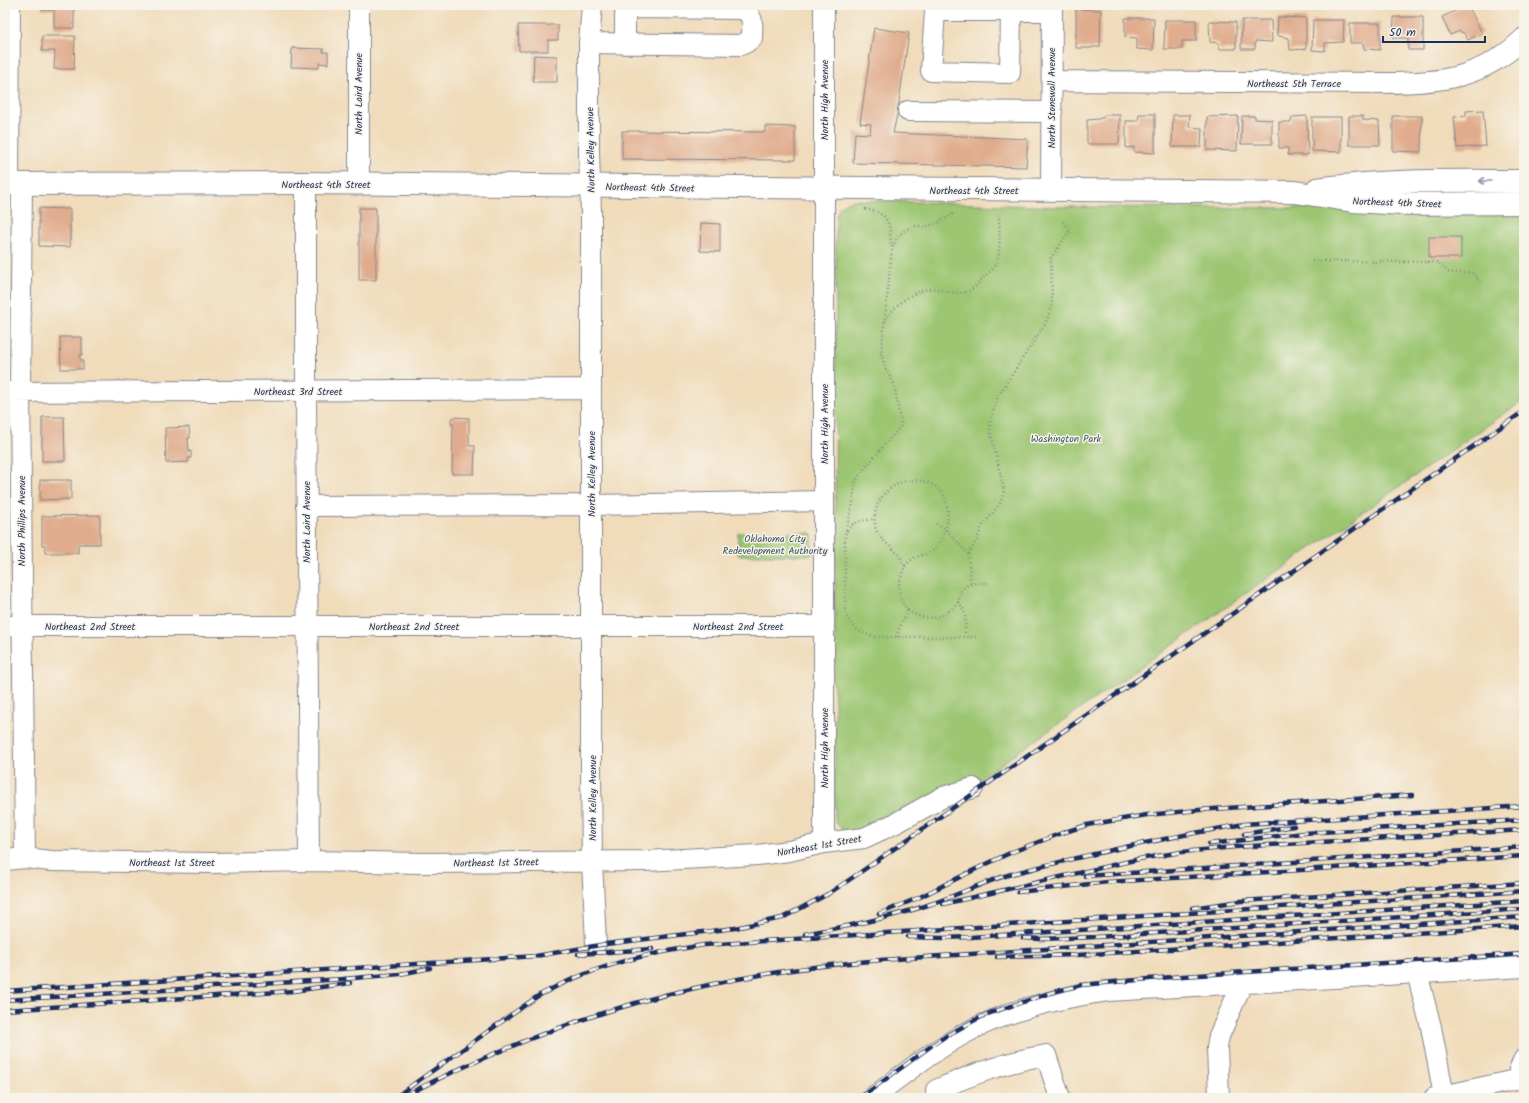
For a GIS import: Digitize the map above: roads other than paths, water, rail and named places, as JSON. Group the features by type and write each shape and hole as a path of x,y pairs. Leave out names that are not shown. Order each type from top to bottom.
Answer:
{"main road":[{"name":"Northeast 4th Street","path":"1294,192 1352,184 1441,181 1524,181"},
{"name":"Northeast 4th Street","path":"12,184 359,184 1294,192 1353,201 1403,204 1524,203"}],"street":[{"name":"North Phillips Avenue","path":"10,5 13,626 25,858"},
{"name":"North Laird Avenue","path":"359,5 359,184"},
{"name":"North Kelley Avenue","path":"592,5 589,43 591,186 592,862 596,943"},
{"name":"North High Avenue","path":"824,5 824,843"},
{"path":"589,43 625,44 740,44 747,42 752,38 752,18 748,12 743,9 634,8 625,14 625,44"},
{"path":"1011,11 1010,73 931,71 935,11 1011,11 1052,8"},
{"name":"North Stonewall Avenue","path":"1050,190 1052,8"},
{"name":"Northeast 5th Terrace","path":"1052,81 1436,82 1454,78 1488,65 1511,50 1524,38"},
{"path":"908,111 1052,112"},
{"name":"North Laird Avenue","path":"306,184 306,506 309,861"},
{"name":"Northeast 3rd Street","path":"13,392 591,389"},
{"path":"306,506 591,505 824,501"},
{"name":"Northeast 2nd Street","path":"13,626 824,626"},
{"name":"Northeast 1st Street","path":"5,860 25,858 51,861 138,862 592,862 645,861 757,855 789,851 824,843 854,840 874,834 943,796 973,788"},
{"path":"872,1098 933,1052 963,1034 996,1019 1040,1004 1075,995 1108,991 1524,967"},
{"path":"1418,974 1431,1027 1439,1097 1522,1078 1519,1070 1524,1059"},
{"path":"1219,1098 1217,1048 1220,1036 1242,984"},
{"path":"937,1098 936,1090 972,1074 1018,1060 1046,1055 1060,1098"}],"railway":[{"path":"5,991 536,956 606,944 735,928 782,918 828,894 852,878 1524,411"},
{"path":"879,914 918,898 1012,852 1087,825 1147,815 1199,810 1412,795"},
{"path":"805,934 869,921 916,909 1019,872 1075,858 1188,834 1244,824 1524,806"},
{"path":"1209,844 1304,833 1524,820"},
{"path":"1244,834 1294,826"},
{"path":"943,904 1139,859 1182,852 1235,847 1524,830"},
{"path":"1085,876 1524,847"},
{"path":"1018,892 1108,882 1524,856"},
{"path":"1192,908 1241,901 1524,883"},
{"path":"394,1098 538,996 598,969 639,957 660,953 704,945 1524,891"},
{"path":"908,937 971,937 1524,901"},
{"path":"1023,938 1040,939 1096,937 1524,909"},
{"path":"406,1095 442,1077 514,1045 589,1018 665,995 770,973 836,964 881,960 1524,917"},
{"path":"997,957 1077,955 1524,926"},
{"path":"578,954 652,949"},
{"path":"860,1098 931,1046 975,1020 990,1013 1050,993 1081,985 1183,976 1524,954"},
{"path":"5,1000 343,979 400,974 430,968"},
{"path":"5,1010 293,991 350,983"}],"park label":[{"name":"Washington Park","path":"1066,438"},
{"name":"Oklahoma City Redevelopment Authority","path":"775,544"}]}
